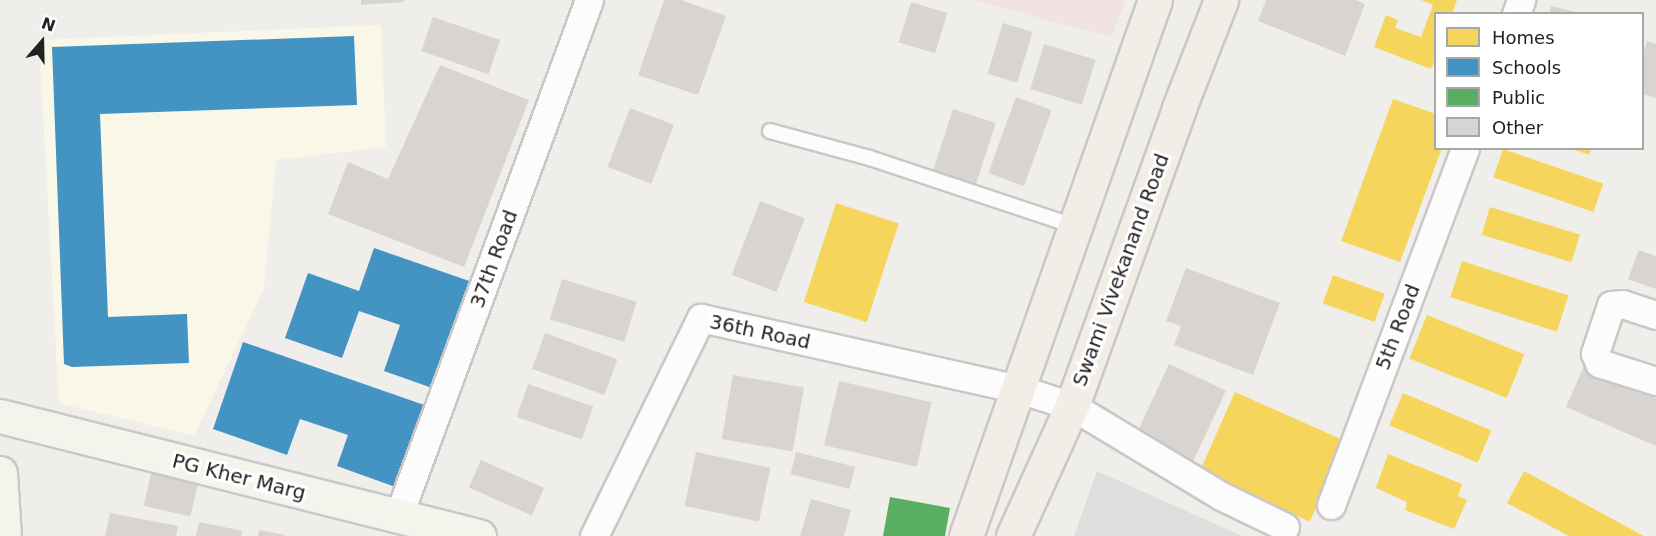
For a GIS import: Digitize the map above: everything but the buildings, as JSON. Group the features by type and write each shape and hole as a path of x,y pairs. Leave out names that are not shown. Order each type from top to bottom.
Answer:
{"main road":[{"name":"Swami Vivekanand Road","path":"1013,536 1072,406 1179,108 1221,0"},
{"path":"966,536 1077,227 1149,2"}],"street":[{"name":"37th Road","path":"398,517 589,0"},
{"name":"5th Road","path":"1331,506 1464,150"},
{"path":"1656,315 1623,304 1611,305 1595,353 1599,363 1656,381"},
{"name":"36th Road","path":"594,536 700,318 1019,390"},
{"path":"1019,390 1072,406 1221,496 1285,527"},
{"name":"PG Kher Marg","path":"0,416 479,536"},
{"path":"0,473 4,536"}],"lane":[{"path":"770,131 870,158 1077,227"}],"shaded area":[{"path":"972,0 1126,0 1111,37"},
{"path":"381,25 386,147 276,160 264,288 194,436 59,403 39,40"},
{"path":"1097,471 1242,536 1074,536"}]}
